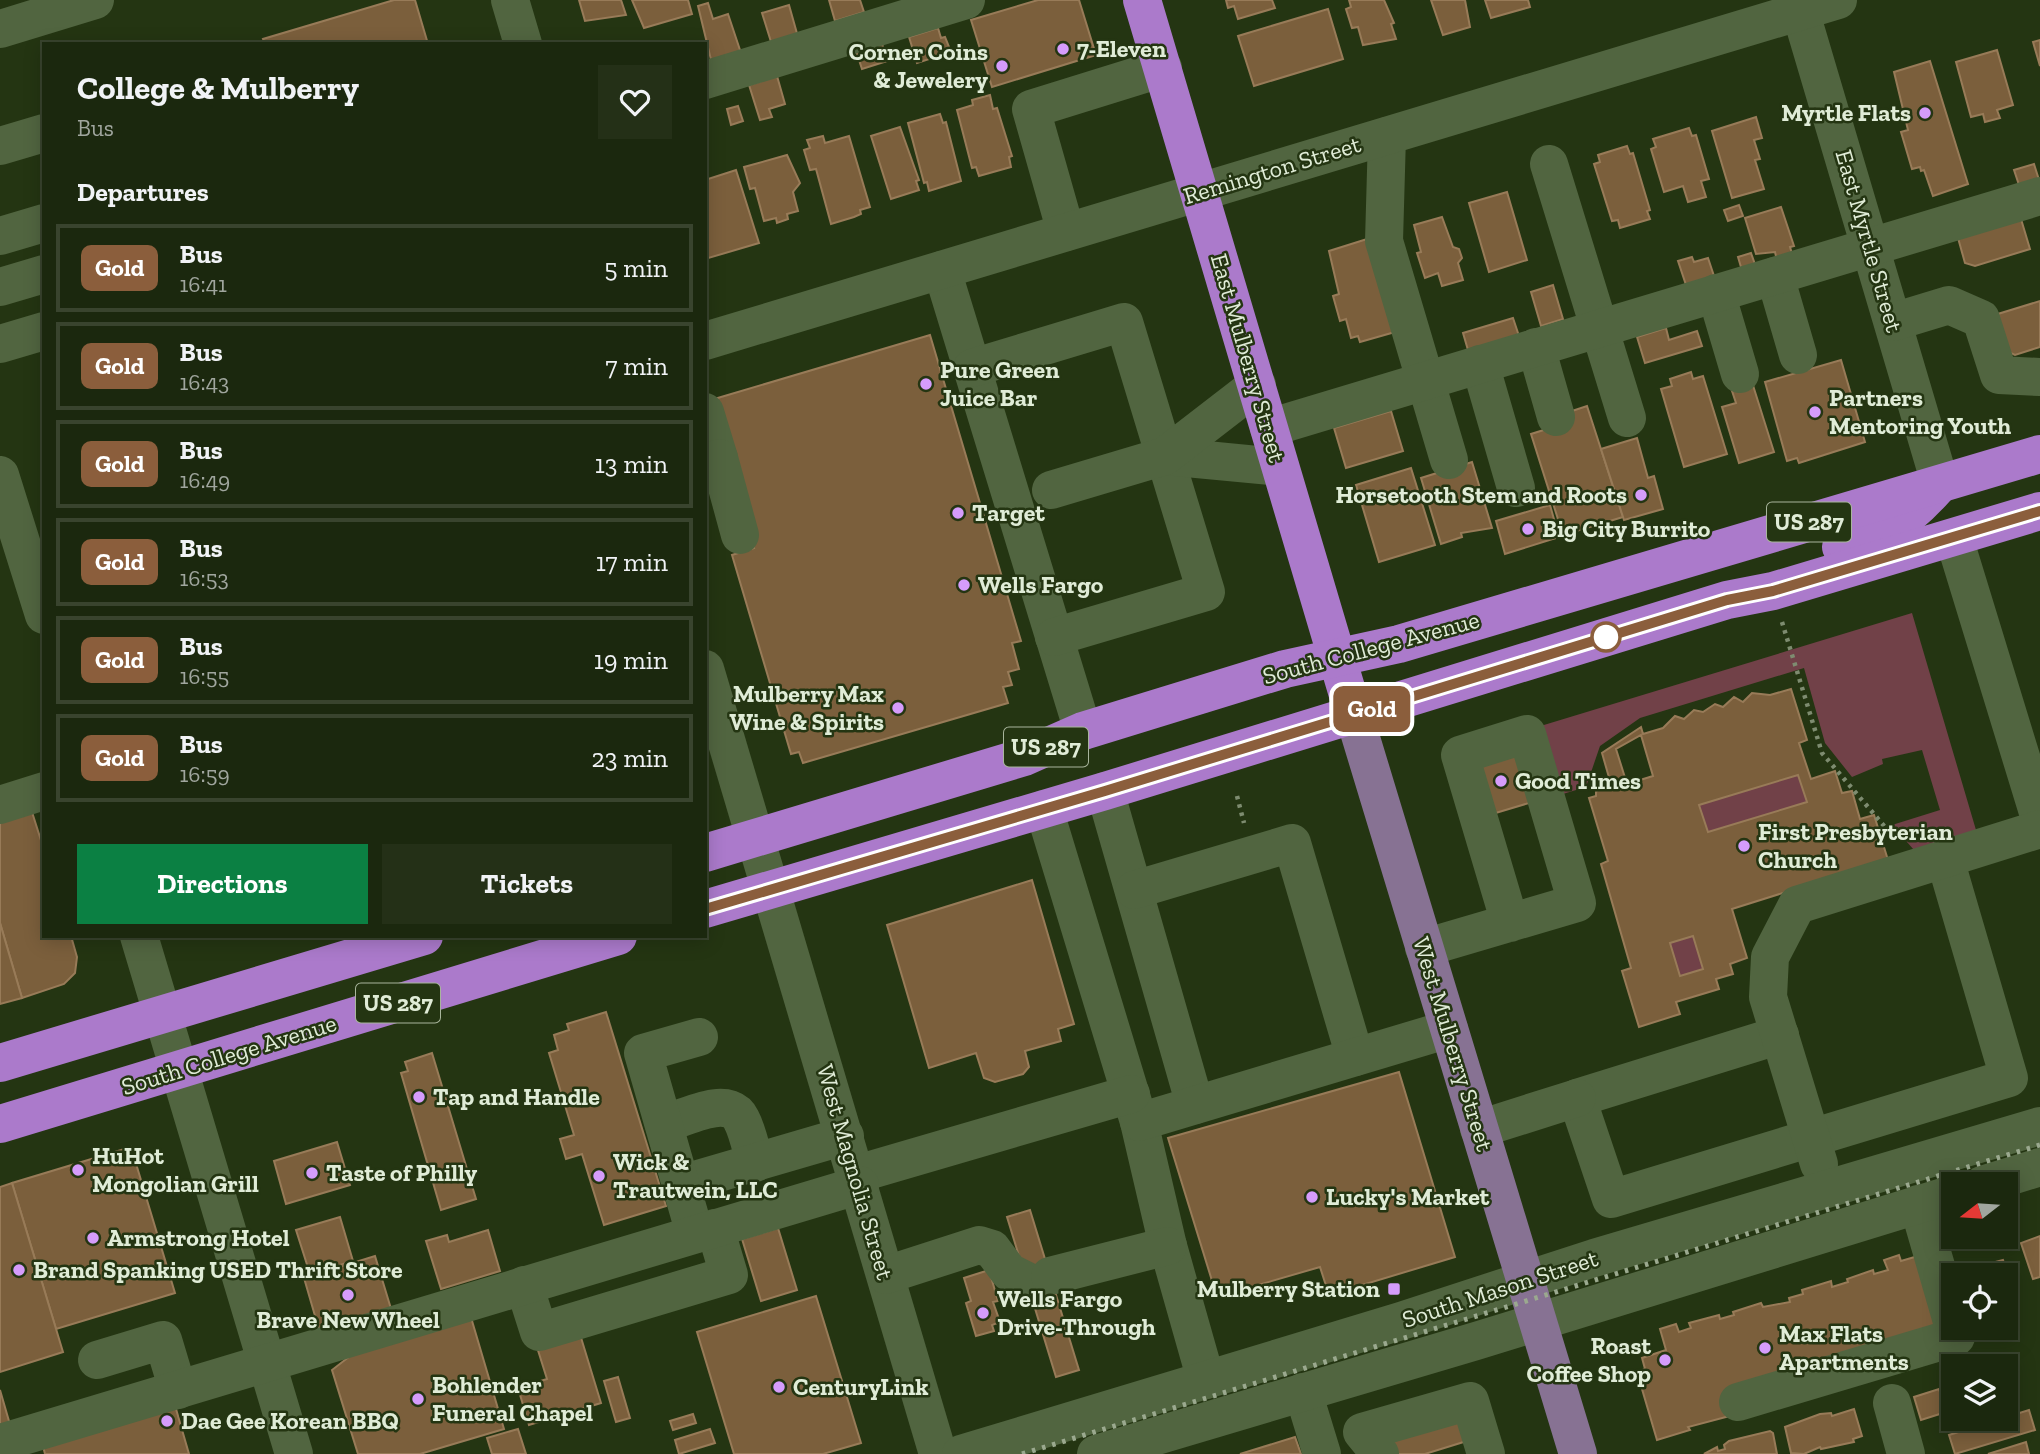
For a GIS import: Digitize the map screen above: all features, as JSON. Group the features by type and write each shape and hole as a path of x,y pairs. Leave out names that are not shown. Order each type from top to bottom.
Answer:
{"highway":[{"name":"East Mulberry Street","path":"1142,0 1354,715"},
{"name":"South College Avenue","path":"707,852 1024,757 1083,731 1285,669 1399,644 2040,454"},
{"path":"1954,538 1969,516 2008,488 2040,478"},
{"path":"1727,600 1783,566 1886,531 1912,514 1940,483"},
{"name":"US 287","path":"707,908 1105,791 1727,600 1773,591 2040,511"},
{"name":"US 287","path":"0,1063 417,938"},
{"name":"South College Avenue","path":"0,1124 611,938"}],"main road":[{"name":"West Mulberry Street","path":"1354,715 1578,1454"}],"street":[{"path":"0,29 95,0"},
{"path":"510,0 522,42"},
{"path":"707,79 966,0"},
{"name":"Remington Street","path":"707,340 1387,136 1799,6 1838,0"},
{"name":"East Myrtle Street","path":"1799,6 1940,483"},
{"path":"1066,232 1031,109 1163,68"},
{"path":"0,146 42,134"},
{"path":"1387,136 1384,241 1450,460"},
{"path":"1549,164 1627,418"},
{"path":"1269,428 1871,247 2038,202"},
{"path":"0,236 42,224"},
{"path":"942,270 1083,731"},
{"path":"0,288 42,275"},
{"path":"1775,276 1798,355"},
{"path":"1716,293 1740,374"},
{"path":"1893,322 1949,305 1981,319 1999,375 2040,377"},
{"path":"972,368 1124,322 1165,456 1206,592 1054,637"},
{"path":"0,344 42,332"},
{"path":"1536,348 1556,417"},
{"path":"1480,365 1516,488"},
{"path":"1052,490 1165,456 1257,385"},
{"path":"707,427 712,465 740,535"},
{"path":"1165,456 1280,467"},
{"path":"0,475 42,609"},
{"path":"1954,538 2040,820"},
{"name":"West Magnolia Street","path":"707,675 938,1454"},
{"path":"1424,948 1510,923 1577,903 1527,734 1460,755 1510,923"},
{"path":"1105,791 1195,1105"},
{"path":"0,805 42,792"},
{"path":"1044,809 1135,1108 1168,1246 1206,1380"},
{"path":"1827,1190 1768,998 1770,957 1797,905 2040,829"},
{"path":"1134,890 1292,843 1355,1057"},
{"path":"1577,1098 1611,1199 2009,1078 1932,863"},
{"path":"140,938 294,1454"},
{"path":"0,1443 705,1231 858,1180 1135,1108 1195,1105 1449,1029"},
{"path":"1479,1129 1780,1035"},
{"path":"524,1285 539,1332 729,1275 681,1184 643,1053 699,1037"},
{"path":"664,1124 720,1107 733,1109 741,1118 755,1163"},
{"name":"South Mason Street","path":"961,1454 2040,1126"},
{"path":"681,1184 845,1136"},
{"path":"2018,1174 2040,1167"},
{"path":"1936,1199 1945,1263"},
{"name":"South Mason Street","path":"1113,1452 1936,1199"},
{"path":"886,1275 979,1245 992,1249 1009,1272 1038,1278 1168,1246"},
{"path":"1738,1402 1941,1334"},
{"path":"97,1360 163,1340 178,1390"},
{"path":"1340,1381 1371,1443 1470,1401 1480,1453"},
{"path":"1303,1392 1322,1454"},
{"path":"1892,1403 1906,1454"}],"path":[{"path":"1773,591 1822,752 1932,863"}],"shaded area":[{"path":"1912,613 1976,830 1914,850 1892,825 1940,810 1922,750 1882,759 1883,764 1852,777 1825,743 1804,668 1640,718 1600,746 1586,787 1553,797 1534,728"},
{"path":"1798,775 1807,802 1708,832 1699,805"},
{"path":"1693,936 1703,969 1680,976 1670,943"}],"building":[{"path":"394,0 415,0 427,42 264,42 263,39"},
{"path":"579,0 621,0 626,15 585,21"},
{"path":"632,0 688,0 692,14 644,28"},
{"path":"829,0 860,0 864,12 835,21"},
{"path":"1038,0 1079,0 1096,55 992,87 971,20"},
{"path":"1226,0 1272,0 1275,8 1238,19 1234,6 1228,8"},
{"path":"1349,0 1384,0 1394,23 1391,24 1396,39 1363,45 1358,27 1352,28 1346,9 1351,7"},
{"path":"1431,0 1465,0 1470,27 1443,35"},
{"path":"1485,0 1528,0 1530,7 1491,18"},
{"path":"708,3 713,19 728,14 743,59 713,68 698,6"},
{"path":"789,5 798,37 772,45 762,13"},
{"path":"1328,9 1343,59 1254,86 1238,36"},
{"path":"938,28 941,38 945,37 951,52 917,63 909,37"},
{"path":"881,40 887,61 862,69 855,48"},
{"path":"2040,40 2040,66 2033,42"},
{"path":"1997,50 2013,105 1997,110 2000,118 1985,122 1983,114 1971,117 1956,62"},
{"name":"Myrtle Flats","path":"1930,61 1968,184 1933,196 1924,170 1921,171 1920,167 1912,169 1901,132 1908,130 1894,72"},
{"path":"777,76 785,104 769,109 772,117 760,120 749,85"},
{"path":"990,95 993,109 997,108 1012,156 1009,157 1011,167 979,176 976,167 972,168 957,110 973,105 972,100"},
{"path":"738,106 743,121 731,125 727,109"},
{"path":"940,114 943,123 946,122 961,181 929,191 927,182 924,183 908,123"},
{"path":"1756,117 1762,138 1754,140 1760,159 1755,160 1764,189 1732,198 1712,131"},
{"path":"900,127 919,180 916,181 919,190 891,199 871,136"},
{"path":"1689,128 1692,136 1696,135 1709,179 1701,181 1706,197 1688,202 1683,186 1664,192 1651,149 1656,147 1653,139"},
{"path":"823,136 825,143 849,136 870,207 860,210 861,214 831,224 816,169 810,170 804,150 810,148 807,140"},
{"path":"1627,146 1630,154 1633,153 1650,210 1647,211 1650,219 1620,228 1618,220 1612,221 1594,164 1600,162 1598,155"},
{"path":"787,155 800,183 793,192 798,211 787,214 788,219 777,223 776,218 764,221 755,188 750,189 744,167"},
{"path":"2034,164 2040,183 2022,194 2014,170"},
{"path":"736,170 759,243 707,258 707,179"},
{"path":"1507,192 1527,260 1489,272 1469,203"},
{"path":"1739,205 1743,216 1728,221 1724,210"},
{"path":"1781,207 1794,246 1790,247 1794,260 1778,265 1775,252 1756,254 1745,218"},
{"path":"1442,217 1453,247 1459,249 1462,258 1458,263 1463,280 1442,286 1438,273 1425,278 1417,253 1421,252 1414,225"},
{"path":"2021,219 2030,249 1975,266 1965,263 1958,238"},
{"path":"1367,239 1395,332 1360,342 1358,336 1351,338 1346,319 1340,321 1333,296 1339,294 1329,251"},
{"path":"1751,253 1757,270 1743,274 1738,257"},
{"path":"1692,257 1694,262 1708,258 1716,282 1688,291 1678,261"},
{"path":"1553,285 1563,319 1541,326 1531,292"},
{"path":"2040,301 2040,347 2015,355 1997,347 1988,317"},
{"path":"1513,318 1521,342 1470,357 1463,333"},
{"path":"1666,328 1669,340 1697,331 1702,346 1645,363 1637,337"},
{"path":"930,335 1021,641 1012,643 1019,669 1008,672 1012,685 1003,687 1008,703 803,763 799,752 791,754 732,555 754,548 711,400"},
{"name":"Partners Mentoring Youth","path":"1841,360 1865,442 1799,463 1797,458 1787,461 1765,382"},
{"path":"1691,372 1693,379 1703,376 1727,454 1684,467 1661,389 1672,386 1670,379"},
{"path":"1751,379 1774,452 1739,463 1722,407 1736,403 1730,385"},
{"path":"1587,406 1623,517 1563,535 1531,434 1563,424 1560,415"},
{"path":"1391,411 1403,451 1346,468 1334,428"},
{"path":"1637,438 1648,478 1654,476 1663,509 1624,520 1601,449"},
{"path":"1472,462 1492,528 1461,533 1462,537 1441,544 1421,478"},
{"path":"1411,468 1435,545 1379,562 1356,485"},
{"name":"Big City Burrito","path":"1550,505 1559,537 1505,554 1496,521"},
{"name":"First Presbyterian Church","path":"1791,689 1807,740 1799,743 1811,779 1835,771 1842,793 1852,791 1860,819 1874,815 1888,860 1732,909 1747,958 1730,964 1733,974 1716,979 1719,989 1676,1002 1680,1014 1639,1027 1622,971 1631,968 1601,864 1608,861 1589,798 1596,796 1596,792 1610,781 1602,753 1641,727 1643,734 1663,728 1675,716 1684,719 1694,710 1703,712 1715,704 1723,707 1734,697 1743,702 1752,693 1770,695","holes":["1641,735 1653,776 1627,784 1616,749","1798,775 1807,802 1708,832 1699,805","1693,936 1703,969 1680,976 1670,943"]},
{"path":"1524,750 1539,800 1489,815 1474,765"},
{"path":"32,812 42,844 42,938 72,938 77,957 75,973 64,984 22,998 0,923 0,822"},
{"path":"1032,880 1074,1024 1058,1029 1061,1041 1025,1051 1029,1067 1023,1074 995,1082 984,1078 976,1053 929,1068 887,925"},
{"path":"0,923 22,998 0,1004"},
{"path":"606,1012 666,1206 604,1225 582,1154 566,1159 560,1139 574,1135 549,1053 558,1050 554,1035 569,1030 567,1024"},
{"path":"432,1053 476,1199 441,1210 401,1073 408,1071 405,1062"},
{"name":"Lucky's Market","path":"1399,1072 1455,1257 1329,1295 1320,1267 1217,1297 1168,1138"},
{"name":"Taste of Philly","path":"337,1142 350,1185 286,1204 274,1161"},
{"name":"Armstrong Hotel","path":"131,1147 175,1293 56,1329 12,1183"},
{"name":"Brand Spanking USED Thrift Store","path":"12,1183 63,1352 0,1372 0,1187"},
{"path":"1030,1210 1079,1370 1056,1377 1007,1217"},
{"path":"340,1217 353,1261 310,1274 296,1230"},
{"path":"778,1228 797,1290 761,1301 742,1239"},
{"path":"488,1230 500,1271 441,1289 426,1241 447,1235 449,1242"},
{"path":"2040,1236 2040,1277 2033,1279 2021,1243"},
{"name":"Max Flats Apartments","path":"1899,1255 1901,1261 1918,1256 1941,1329 1741,1413 1688,1427 1690,1430 1657,1440 1637,1372 1645,1369 1642,1358 1666,1350 1660,1329 1676,1324 1679,1332 1691,1328 1689,1323 1719,1315 1720,1319 1761,1303 1763,1307 1790,1302 1789,1298 1803,1294 1802,1290 1831,1281 1832,1287 1873,1270 1874,1274 1888,1270 1884,1260"},
{"name":"Brave New Wheel","path":"375,1256 392,1312 320,1333 304,1278"},
{"name":"Wells Fargo Drive-Through","path":"989,1270 998,1301 993,1302 1000,1322 992,1325 994,1331 976,1336 966,1303 971,1301 964,1278"},
{"name":"CenturyLink","path":"816,1296 861,1443 823,1454 734,1454 697,1332"},
{"name":"Bohlender Funeral Chapel","path":"470,1314 504,1429 420,1454 358,1454 332,1370 363,1346"},
{"path":"579,1331 601,1403 529,1425 518,1388 547,1379 536,1344"},
{"path":"618,1377 630,1418 616,1422 604,1381"},
{"path":"1939,1389 1941,1414 1921,1420 1914,1397"},
{"path":"0,1390 11,1428 0,1431"},
{"path":"174,1402 189,1454 45,1454 42,1442"},
{"path":"1460,1407 1470,1440 1425,1454 1397,1454 1389,1429"},
{"path":"1854,1409 1862,1436 1853,1439 1854,1442 1821,1449 1820,1447 1804,1454 1791,1453 1785,1427 1820,1414 1831,1413 1832,1416"},
{"path":"2029,1410 2035,1430 1955,1454 1949,1435 1962,1431 2018,1431 2018,1413"},
{"path":"693,1414 696,1423 673,1430 670,1421"},
{"path":"518,1429 526,1454 492,1454 487,1438"},
{"path":"710,1429 715,1443 679,1454 675,1440"},
{"path":"1770,1431 1773,1433 1777,1454 1704,1454 1717,1447 1718,1451 1725,1449 1724,1445 1729,1441"},
{"path":"1295,1437 1301,1454 1240,1454"},
{"path":"2026,1442 2029,1454 1988,1454"}],"railway":[{"path":"1022,1454 2040,1145"}],"bus line":[{"name":"Gold","path":"707,908 1105,791 1727,600 1773,591 2040,511"}],"place":[{"name":"7-Eleven","path":"1063,49"},
{"name":"Corner Coins & Jewelery","path":"1002,66"},
{"name":"Myrtle Flats","path":"1925,113"},
{"name":"Pure Green Juice Bar","path":"926,384"},
{"name":"Partners Mentoring Youth","path":"1815,412"},
{"name":"Horsetooth Stem and Roots","path":"1641,495"},
{"name":"Target","path":"958,513"},
{"name":"Big City Burrito","path":"1528,529"},
{"name":"Wells Fargo","path":"964,585"},
{"name":"Mulberry Max Wine & Spirits","path":"898,708"},
{"name":"Good Times","path":"1501,781"},
{"name":"First Presbyterian Church","path":"1744,846"},
{"name":"Tap and Handle","path":"419,1097"},
{"name":"HuHot Mongolian Grill","path":"78,1170"},
{"name":"Taste of Philly","path":"312,1173"},
{"name":"Wick & Trautwein, LLC","path":"599,1176"},
{"name":"Lucky's Market","path":"1312,1197"},
{"name":"Armstrong Hotel","path":"93,1238"},
{"name":"Brand Spanking USED Thrift Store","path":"19,1270"},
{"name":"Mulberry Station","path":"1394,1289"},
{"name":"Brave New Wheel","path":"348,1295"},
{"name":"Wells Fargo Drive-Through","path":"983,1313"},
{"name":"Max Flats Apartments","path":"1765,1348"},
{"name":"Roast Coffee Shop","path":"1665,1360"},
{"name":"CenturyLink","path":"779,1387"},
{"name":"Bohlender Funeral Chapel","path":"418,1399"},
{"name":"Dae Gee Korean BBQ","path":"167,1421"}]}
